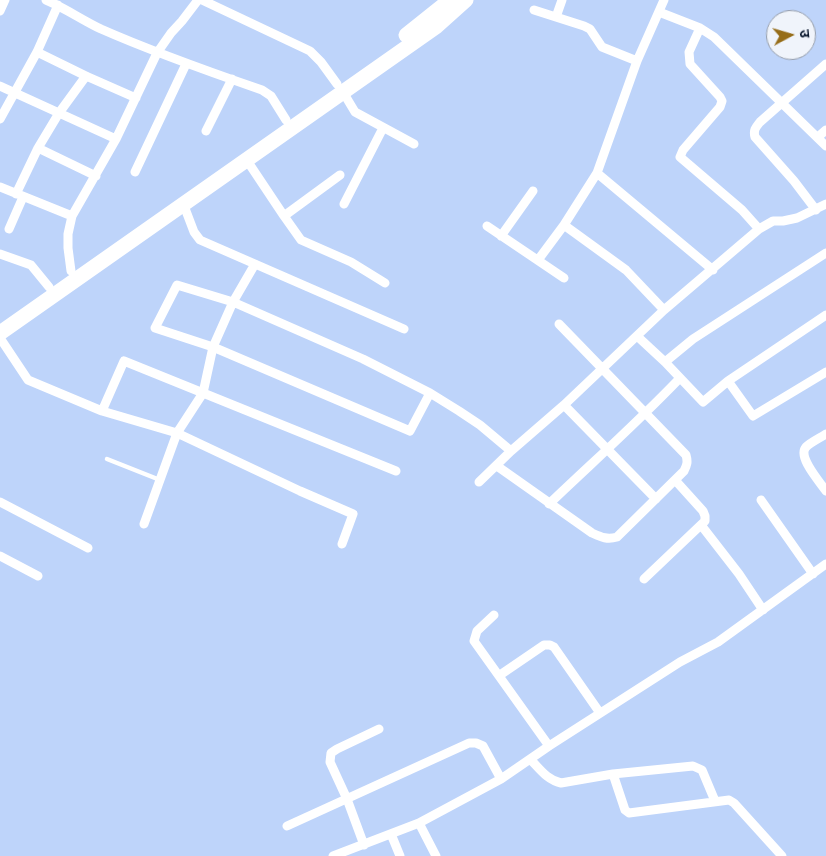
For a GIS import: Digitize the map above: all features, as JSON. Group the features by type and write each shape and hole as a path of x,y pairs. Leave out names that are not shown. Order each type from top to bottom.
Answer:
{"highway":[{"path":"0,333 246,159 340,88 450,0"},
{"path":"0,320 286,120 340,88 436,26 466,0"}],"street":[{"path":"0,11 5,0"},
{"path":"46,0 98,28 186,64 262,90 271,96 286,120"},
{"path":"71,271 68,234 72,216 96,176 158,53 171,33 200,0 310,51 321,62 355,112 414,144"},
{"path":"556,17 562,0"},
{"path":"538,260 564,225 597,173 638,61 664,0"},
{"path":"0,119 37,52 58,5"},
{"path":"534,10 590,30 602,47 638,61"},
{"path":"659,12 700,28 714,37 826,146"},
{"path":"700,28 689,52 690,64 722,101 720,108 683,150 680,157 742,210 759,229"},
{"path":"37,52 136,98"},
{"path":"134,172 186,64"},
{"path":"816,210 794,181 755,137 755,128 826,64"},
{"path":"9,229 19,195 38,148 59,113 86,76"},
{"path":"206,131 232,79"},
{"path":"0,86 116,138"},
{"path":"344,204 383,128"},
{"path":"818,137 826,130"},
{"path":"38,148 96,176"},
{"path":"246,159 301,240 351,262 385,283"},
{"path":"597,173 713,270"},
{"path":"284,216 340,175"},
{"path":"0,187 72,216"},
{"path":"501,236 533,191"},
{"path":"183,203 194,232 200,240 404,329"},
{"path":"479,482 664,310 759,229 773,221 783,222 816,210 826,204"},
{"path":"564,225 626,270 664,310"},
{"path":"487,226 564,278"},
{"path":"665,362 693,339 826,253"},
{"path":"0,254 31,265 49,287"},
{"path":"144,524 177,433 203,393 213,347 233,302 255,264"},
{"path":"430,393 410,431 213,347 155,328 176,285 233,302 363,359 430,393 480,425 511,451"},
{"path":"637,336 703,402 728,381 826,315"},
{"path":"497,466 592,533 611,539 617,537 675,480 686,466 688,461 686,455 559,324"},
{"path":"0,338 28,380 102,411 177,433 353,514 342,544"},
{"path":"102,411 124,361 396,471"},
{"path":"728,381 753,416 826,372"},
{"path":"549,504 606,449 646,414 680,378"},
{"path":"564,405 656,499"},
{"path":"826,434 806,448 803,454 805,461 826,491"},
{"path":"644,579 705,521 703,511 675,480"},
{"path":"761,500 813,574"},
{"path":"0,502 88,548"},
{"path":"702,525 764,610"},
{"path":"0,556 38,576"},
{"path":"333,856 419,823 501,779 680,662 718,642 826,564"},
{"path":"494,615 477,631 474,641 549,746"},
{"path":"500,675 544,645 550,644 600,713"},
{"path":"364,845 330,762 331,754 337,749 380,729"},
{"path":"287,826 469,743 483,746 501,779"},
{"path":"530,759 553,782 561,783 613,774 698,767 702,770 715,801"},
{"path":"613,774 624,810 629,813 729,800 734,803 782,856"},
{"path":"419,823 436,856"},
{"path":"391,834 400,856"}],"lane":[{"path":"107,459 160,480"}]}
